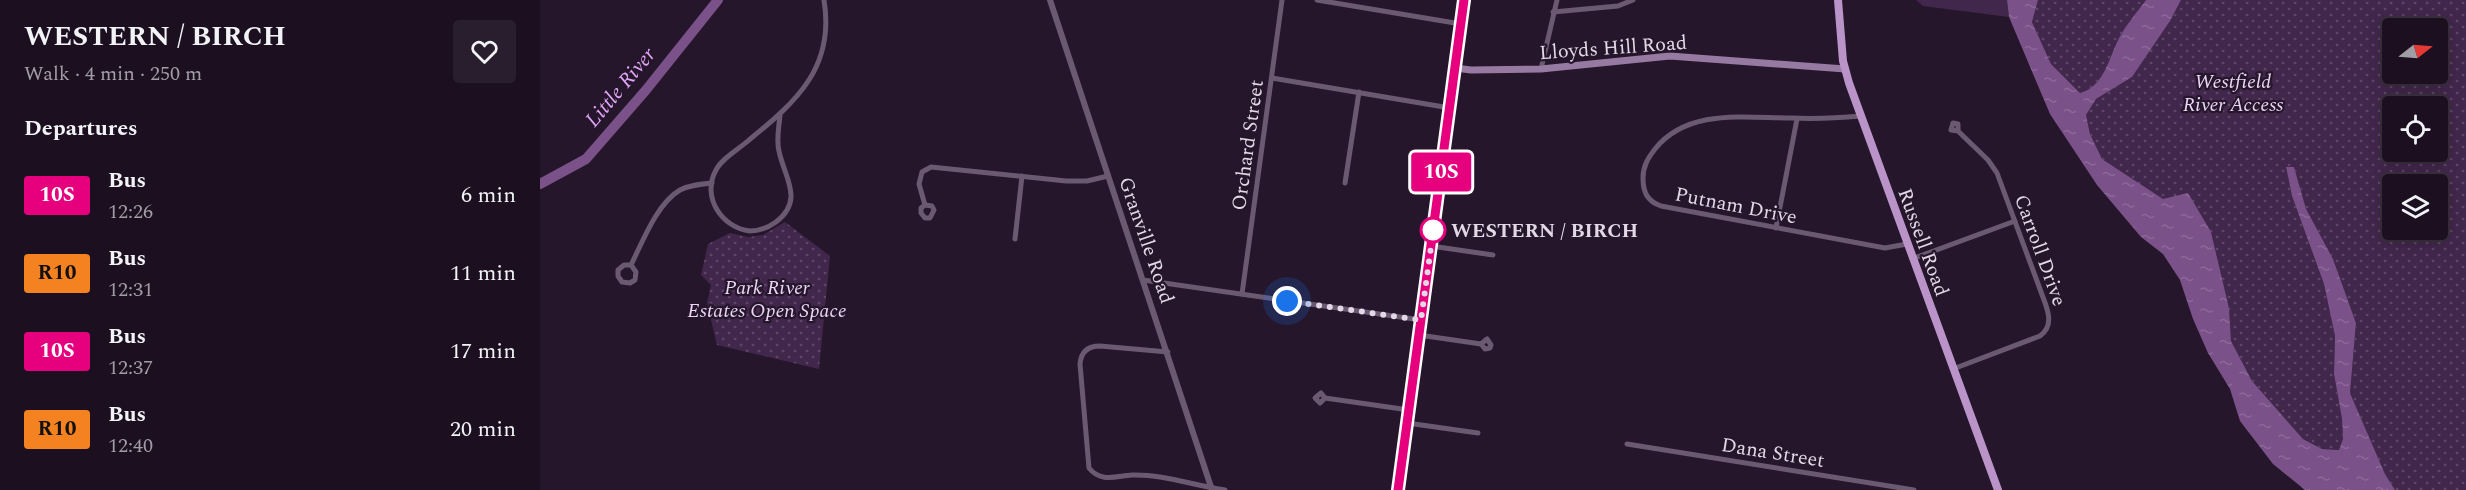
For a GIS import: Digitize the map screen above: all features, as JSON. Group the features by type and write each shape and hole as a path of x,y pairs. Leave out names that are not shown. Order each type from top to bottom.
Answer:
{"main road":[{"path":"1398,490 1464,0"},
{"name":"Russell Road","path":"1838,0 1845,69 1912,259 1998,490"},
{"name":"Lloyds Hill Road","path":"1455,68 1471,70 1541,69 1670,56 1845,69"}],"street":[{"path":"780,115 778,150 789,181 791,195 788,207 780,219 754,231 729,222 718,213 714,206 712,183 715,171 720,164 780,115 806,86 821,59 826,25 825,0"},
{"name":"Granville Road","path":"1050,0 1212,489"},
{"name":"Orchard Street","path":"1242,294 1282,0"},
{"path":"1317,0 1461,24"},
{"path":"1541,69 1557,0"},
{"path":"1553,12 1618,6 1633,0"},
{"path":"1272,78 1450,108"},
{"path":"1345,183 1359,92"},
{"name":"Putnam Drive","path":"1861,116 1744,118 1695,122 1677,129 1664,139 1651,154 1644,168 1644,190 1653,203 1885,248 1907,244"},
{"path":"1776,228 1797,118"},
{"name":"Carroll Drive","path":"1953,369 2036,338 2044,334 2048,327 2047,308 1991,164 1958,130"},
{"path":"925,205 919,181 922,172 928,168 1074,181 1108,176"},
{"path":"1015,239 1022,176"},
{"path":"631,265 656,218 674,194 694,185 712,183"},
{"path":"1912,259 2015,221"},
{"path":"1431,246 1493,255"},
{"path":"1143,280 1421,320"},
{"path":"1419,335 1481,344"},
{"path":"1168,352 1100,345 1084,351 1080,364 1089,468 1096,474 1107,478 1136,475 1225,490"},
{"path":"1324,398 1409,410"},
{"path":"1407,423 1478,433"},
{"name":"Dana Street","path":"1627,444 1914,490"}],"green space":[{"path":"1916,0 2007,0 2009,17 1923,6"},
{"path":"2038,0 2146,0 2122,33 2100,78 2095,85 2080,93 2051,64 2032,22"},
{"name":"Westfield River Access","path":"2181,0 2466,0 2466,490 2395,490 2385,474 2350,393 2356,323 2333,259 2306,210 2294,167 2286,168 2292,196 2324,284 2335,336 2334,374 2343,439 2340,450 2322,449 2303,439 2252,381 2231,341 2229,308 2211,232 2102,159 2090,134 2086,115 2096,99 2132,77 2170,21"},
{"name":"Park River Estates Open Space","path":"785,222 830,256 819,369 717,345 707,303 711,285 701,275 708,244 730,233 748,237 763,235"}],"water":[{"path":"2007,0 2038,0 2032,22 2051,64 2080,93 2095,85 2100,78 2122,33 2146,0 2181,0 2170,21 2132,77 2096,99 2086,115 2090,134 2102,159 2163,199 2188,193 2211,232 2229,308 2231,341 2252,381 2303,439 2322,449 2339,450 2343,439 2334,374 2335,336 2324,284 2292,196 2286,167 2294,167 2306,209 2333,259 2356,323 2350,393 2385,474 2395,490 2305,490 2273,464 2240,421 2230,389 2208,353 2193,319 2180,280 2163,254 2141,237 2097,185 2050,114 2009,17"}],"waterway":[{"name":"Little River","path":"540,184 586,159 646,90 718,0"}],"bus line":[{"name":"10S","path":"1398,490 1464,0"}],"place":[{"name":"WESTERN / BIRCH","path":"1433,230"}],"route":[{"path":"1287,301 1421,320 1434,225 1433,230"}]}
